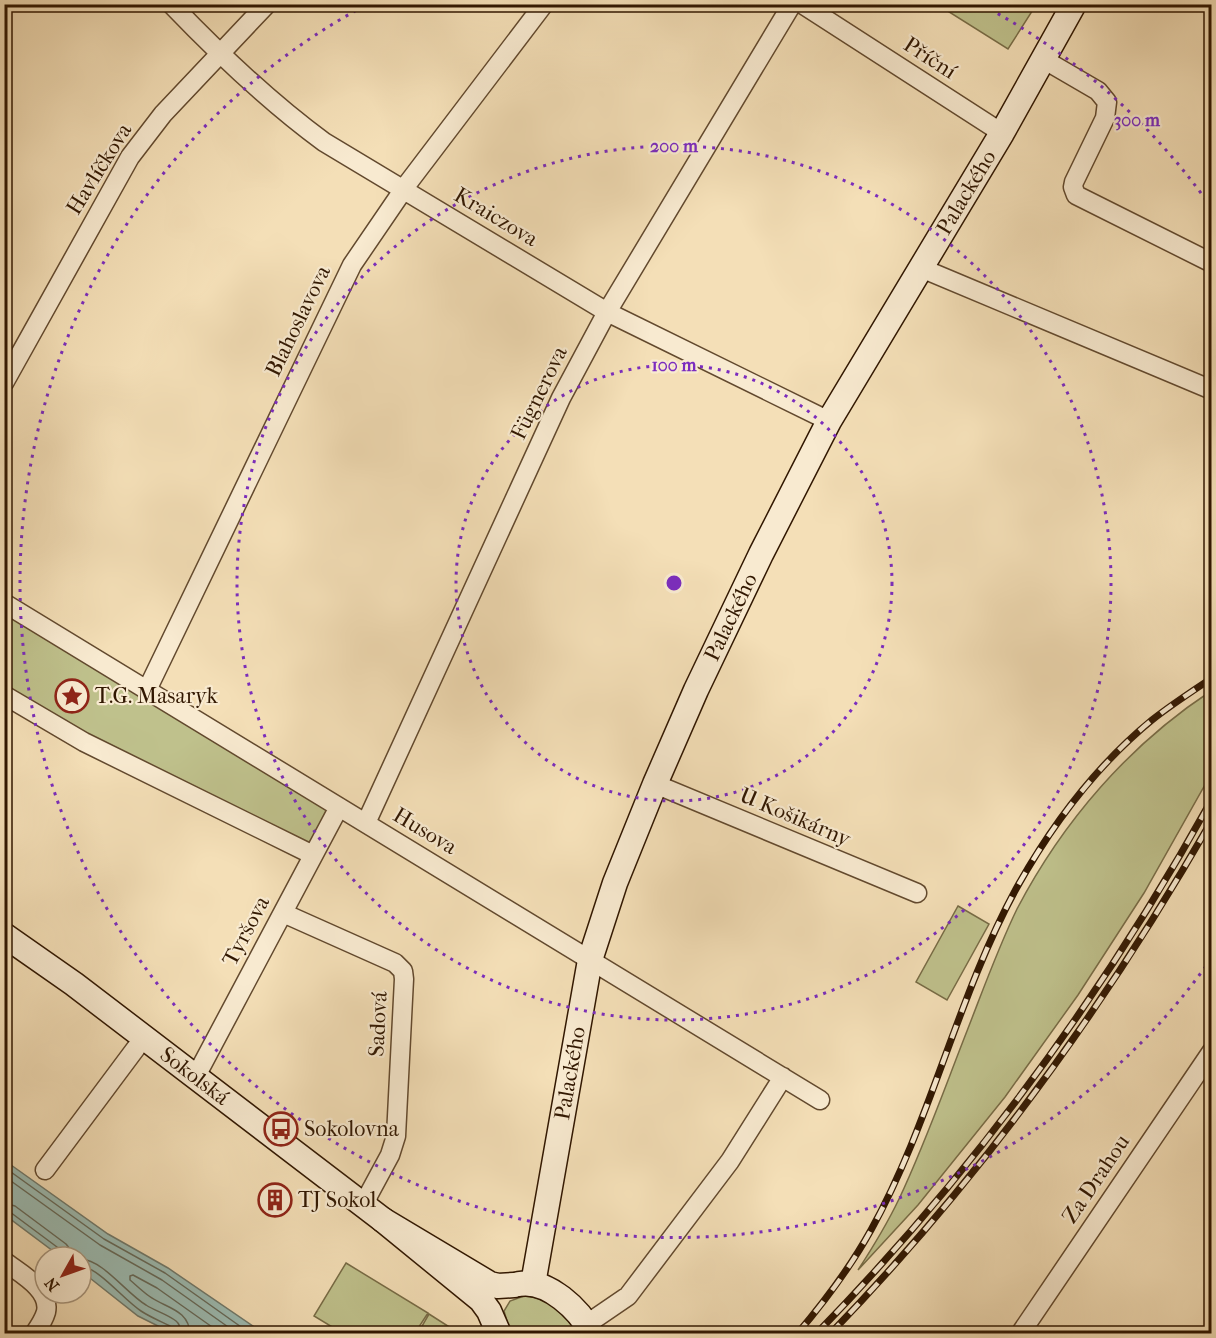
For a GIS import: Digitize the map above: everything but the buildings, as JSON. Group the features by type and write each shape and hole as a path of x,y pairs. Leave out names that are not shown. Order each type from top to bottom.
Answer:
{"street":[{"name":"Kraiczova","path":"171,4 220,55 293,120 324,142 607,312 829,422"},
{"name":"Havlíčkova","path":"4,382 130,157 163,114 267,4"},
{"name":"Blahoslavova","path":"147,690 352,265 404,189 544,4"},
{"name":"Fügnerova","path":"366,823 561,398 607,312 792,4"},
{"name":"Příční","path":"802,4 1002,133"},
{"name":"Palackého","path":"524,1284 590,960 612,892 655,784 760,554 829,422 902,313 921,268 1002,133 1074,4"},
{"path":"1043,59 1098,91 1107,102 1105,118 1074,182 1074,192 1212,263"},
{"path":"921,268 1212,390"},
{"name":"Husova","path":"4,603 820,1100"},
{"path":"4,695 84,742 313,855"},
{"name":"U Košikárny","path":"655,784 917,893"},
{"name":"Tyršova","path":"195,1078 339,807"},
{"name":"Sadová","path":"282,913 394,963 403,971 396,1136 390,1155 363,1205"},
{"name":"Sokolská","path":"4,935 74,984 383,1220 468,1288 486,1306 496,1327"},
{"path":"45,1170 135,1048"},
{"name":"Za Drahou","path":"1020,1334 1212,1051"},
{"path":"590,1329 628,1296 730,1161 783,1077"},
{"name":"Sokolská","path":"383,1220 490,1284 498,1286 524,1284 545,1289 566,1301 590,1329"},
{"path":"4,1261 35,1286 45,1298 46,1312 34,1334"},
{"name":"Sokolská","path":"496,1327 492,1311 495,1300 507,1287 524,1284"}],"green space":[{"path":"938,5 1036,5 1008,49"},
{"path":"4,603 339,807 313,855 5,694"},
{"path":"1211,691 1211,774 1144,893 1078,995 1005,1097 918,1205 858,1270 899,1199 935,1115 1003,939 1035,877 1055,845 1100,787 1153,735"},
{"path":"958,906 989,924 947,1000 916,982"},
{"path":"346,1263 428,1313 415,1333 342,1333 314,1316"},
{"path":"524,1296 541,1299 548,1303 562,1314 579,1333 513,1333 509,1328 504,1311 510,1301"},
{"path":"429,1314 451,1328 448,1333 418,1333"}],"water":[{"path":"4,1160 108,1234 168,1268 263,1333 172,1333 138,1316 93,1280 93,1245 45,1245 5,1215"}],"railway":[{"path":"797,1334 855,1258 892,1189 995,930 1044,842 1076,798 1112,757 1152,720 1212,678"},
{"path":"816,1334 928,1210 1032,1080 1126,942 1212,799"},
{"path":"830,1334 938,1215 1037,1089 1084,1024 1128,957 1212,820"}],"place":[{"name":"T.G. Masaryk","path":"72,696"},
{"name":"Sokolovna","path":"281,1129"},
{"name":"TJ Sokol","path":"275,1200"}]}
